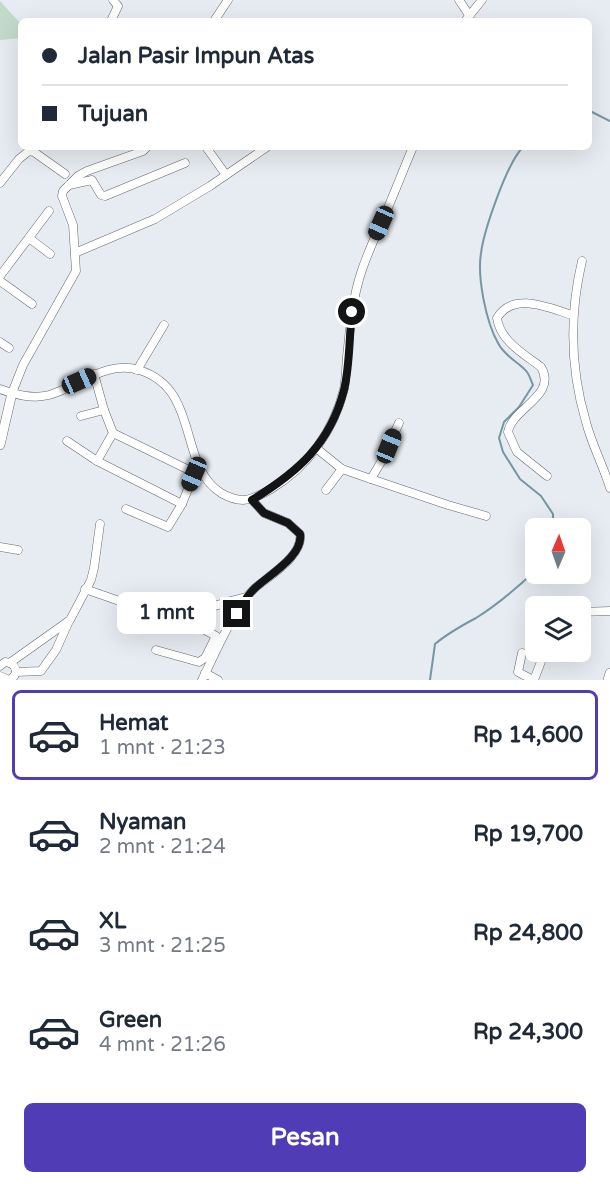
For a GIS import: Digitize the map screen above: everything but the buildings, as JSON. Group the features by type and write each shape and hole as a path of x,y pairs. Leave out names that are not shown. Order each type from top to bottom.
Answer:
{"street":[{"path":"112,18 118,6 113,0"},
{"path":"216,18 228,0"},
{"path":"459,0 467,18 482,0"},
{"path":"0,445 2,423 23,365 76,271 72,219 62,196 67,186 78,176 144,150"},
{"path":"208,150 226,175"},
{"path":"75,253 155,219 226,175 260,150"},
{"path":"0,389 33,396 48,395 94,374 110,370 136,370 159,381 171,393 185,420 202,471 210,483 230,498 252,500 287,477 316,448 332,424 344,388 352,312 361,273 412,150"},
{"path":"0,183 19,159 29,151 34,152 65,174"},
{"path":"67,186 92,180 101,195 105,196 184,163"},
{"path":"0,276 49,211"},
{"path":"29,238 50,254"},
{"path":"582,261 572,315 577,385 586,423 610,488"},
{"path":"0,281 32,304"},
{"path":"547,476 517,452 508,432 512,419 536,399 546,378 541,367 500,332 497,318 501,311 509,306 523,303 537,304 572,315"},
{"path":"136,370 164,325"},
{"path":"0,342 9,348"},
{"path":"94,374 113,433 194,474 182,504 168,527 126,509"},
{"path":"81,417 104,410"},
{"path":"371,479 399,423"},
{"path":"97,461 113,433"},
{"path":"68,441 97,461 182,504"},
{"path":"316,448 342,469 448,506 486,516"},
{"path":"326,490 342,469"},
{"path":"218,680 204,677 247,597 292,555 301,540 300,534 288,523 264,513 252,500"},
{"path":"37,680 56,650 91,580 100,524"},
{"path":"0,547 18,550"},
{"path":"85,589 151,612 184,619 216,636 205,658 196,663 156,650"},
{"path":"184,619 191,614 227,601 247,597"},
{"path":"591,612 610,611"},
{"path":"0,664 11,662 70,620"},
{"path":"522,653 518,672 533,680 540,662"},
{"path":"0,676 9,680 15,676 16,668 11,662"},
{"path":"16,672 41,671"},
{"path":"608,680 610,673"}],"green space":[{"path":"0,1 18,21 18,38 0,40"}],"waterway":[{"path":"592,112 610,121"},
{"path":"521,150 503,182 491,214 481,253 481,286 486,312 498,343 504,352 527,372 533,385 519,407 504,422 499,438 503,452 520,479 541,496 553,514 553,518"},
{"path":"430,680 435,644 492,607 525,580"}],"route":[{"path":"237,614 253,590 292,555 301,540 300,534 288,523 264,513 252,500 275,486 300,466 321,442 332,424 344,388 352,312"}]}
